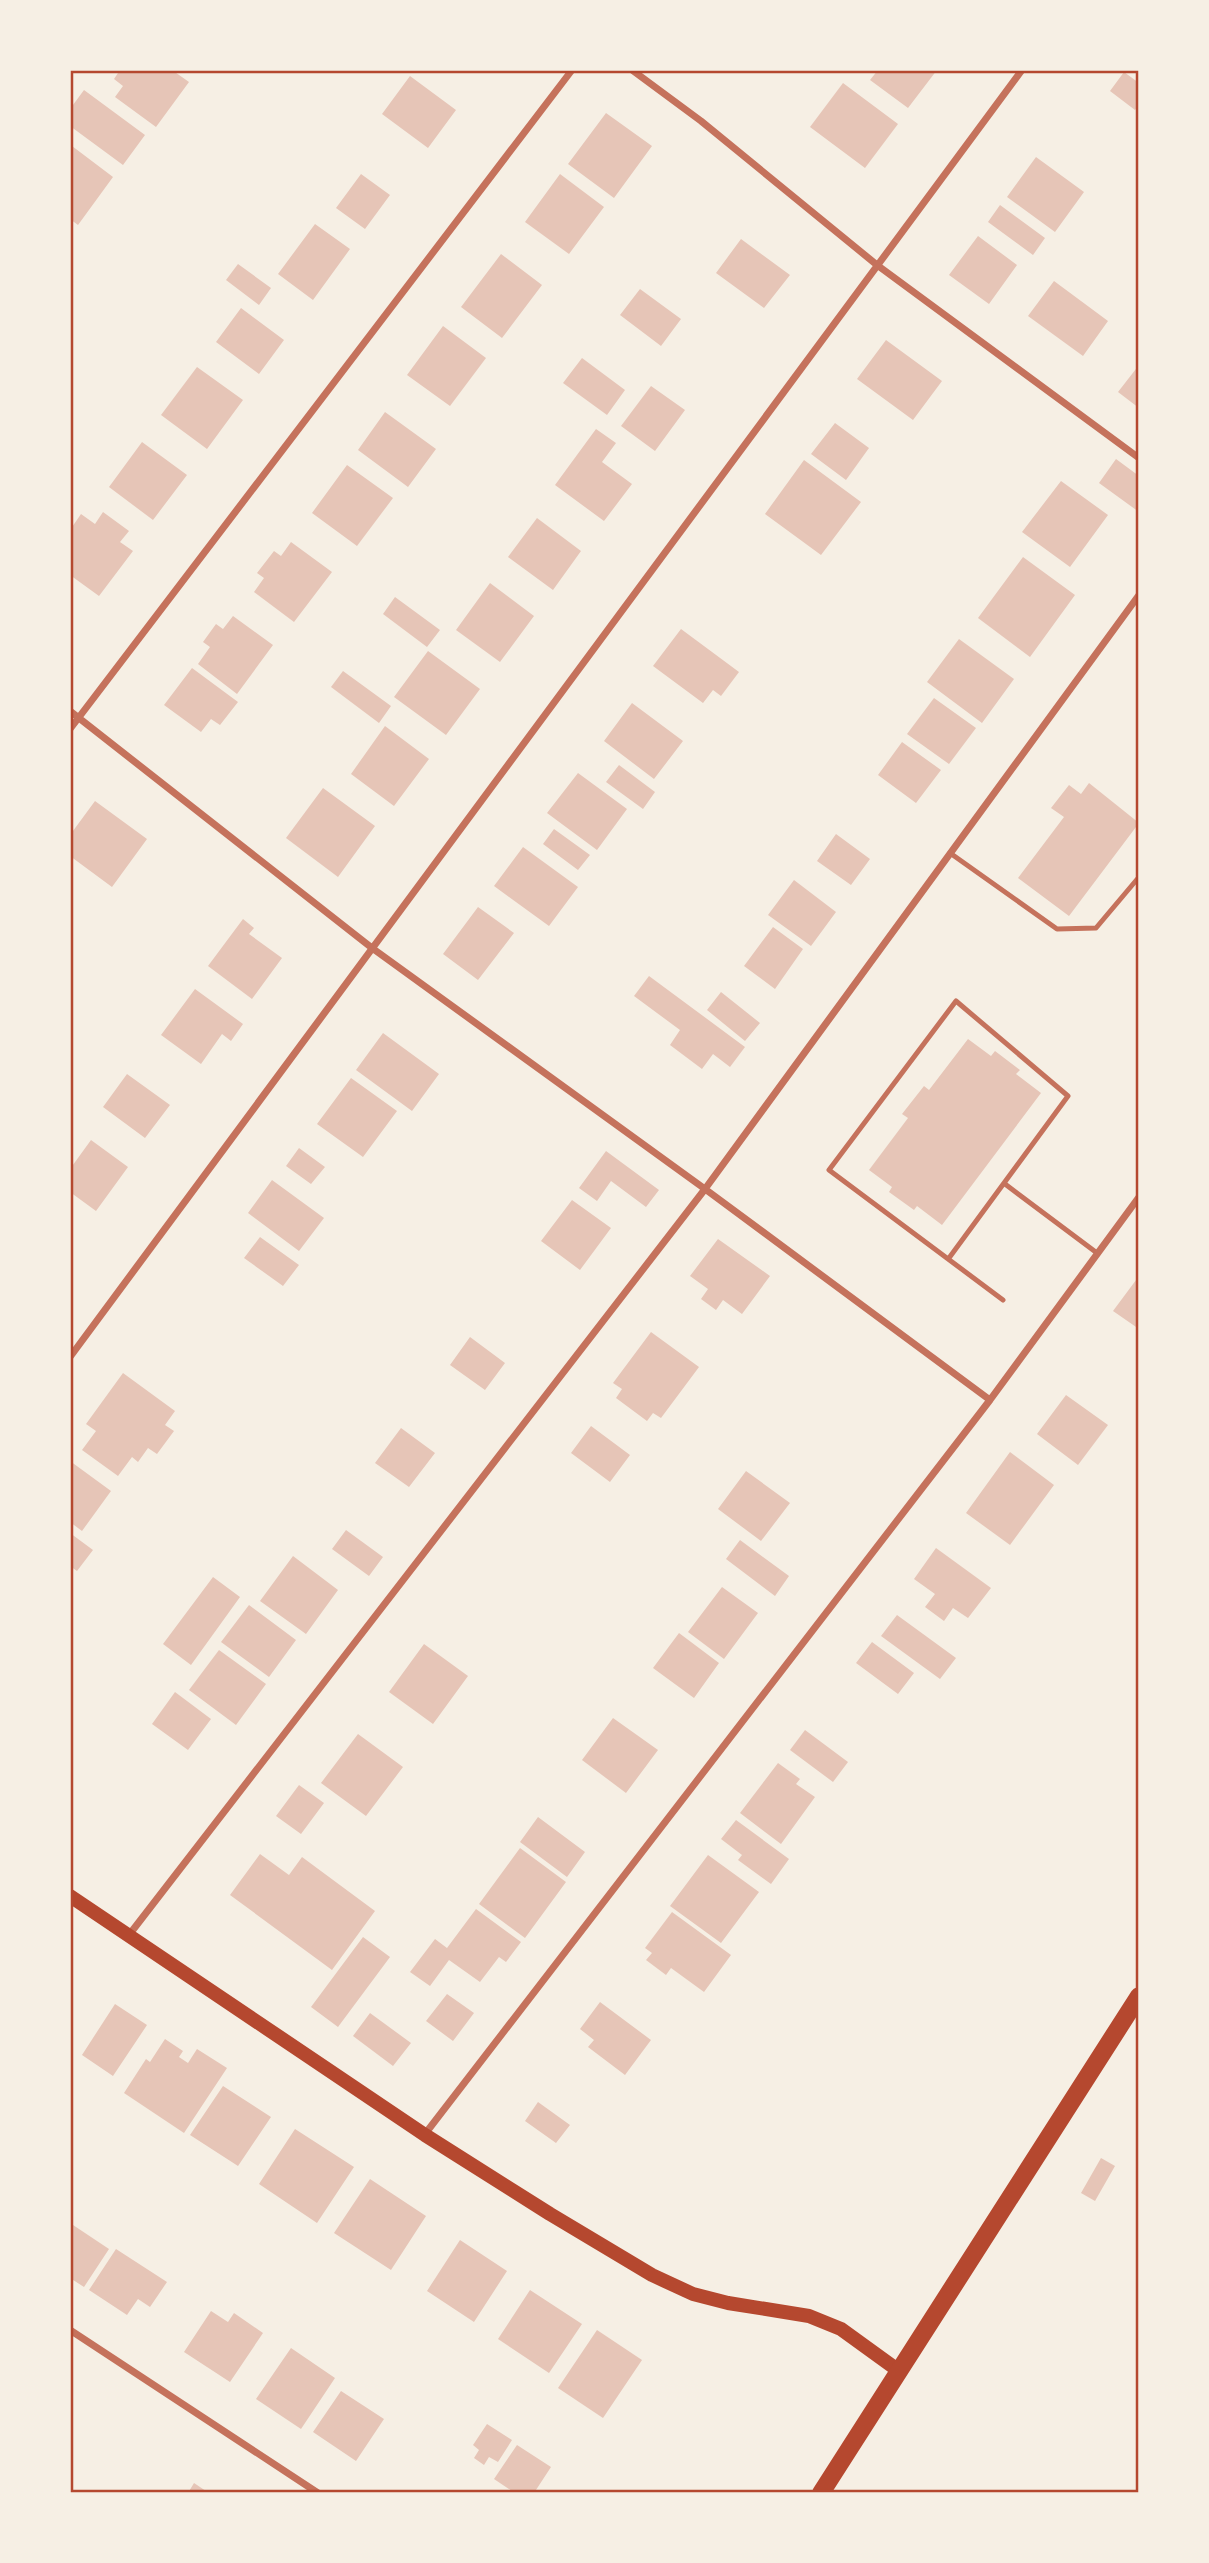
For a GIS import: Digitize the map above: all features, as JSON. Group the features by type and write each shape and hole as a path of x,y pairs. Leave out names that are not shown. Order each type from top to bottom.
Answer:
{"main road":[{"path":"70,1896 425,2134 652,2275 692,2294 728,2303 809,2316 841,2329 899,2371"},
{"path":"821,2493 1139,1996"}],"street":[{"path":"70,729 572,70"},
{"path":"632,70 701,121 877,265 1139,458"},
{"path":"70,1357 1022,70"},
{"path":"129,1935 705,1189 1139,595"},
{"path":"70,711 372,948 990,1400"},
{"path":"425,2134 990,1400 1139,1197"},
{"path":"70,2330 318,2493"}],"lane":[{"path":"950,853 1057,929 1096,928 1139,877"},
{"path":"949,1258 1068,1096 956,1001 829,1170 1003,1300"},
{"path":"1005,1184 1097,1253"}],"building":[{"path":"120,70 172,70 189,82 156,127 115,97 123,86 114,79"},
{"path":"878,70 937,70 908,108 870,80"},
{"path":"1124,72 1139,83 1139,105 1135,110 1110,91"},
{"path":"410,76 456,110 428,148 382,114"},
{"path":"843,83 898,124 865,168 810,127"},
{"path":"84,90 145,135 123,165 70,126 70,109"},
{"path":"606,113 652,146 614,198 568,164"},
{"path":"72,146 113,177 78,225 70,219"},
{"path":"1036,157 1084,192 1055,232 1007,197"},
{"path":"361,174 390,195 365,229 336,208"},
{"path":"560,174 604,207 569,254 525,222"},
{"path":"1000,205 1045,238 1033,255 988,222"},
{"path":"315,224 350,249 313,300 278,274"},
{"path":"978,236 1017,265 989,304 949,275"},
{"path":"741,239 790,275 764,308 716,273"},
{"path":"501,254 542,285 502,338 461,307"},
{"path":"238,264 271,288 259,305 226,280"},
{"path":"1054,281 1108,321 1083,356 1028,316"},
{"path":"640,289 681,319 661,346 620,315"},
{"path":"241,308 284,340 259,374 216,342"},
{"path":"443,326 486,358 450,406 407,375"},
{"path":"886,340 942,381 913,420 857,379"},
{"path":"582,358 625,390 607,415 563,383"},
{"path":"1139,365 1139,408 1118,392"},
{"path":"197,367 243,400 207,449 161,415"},
{"path":"651,386 685,410 655,451 621,426"},
{"path":"385,412 436,449 408,487 358,450"},
{"path":"835,423 869,448 846,480 811,454"},
{"path":"596,429 616,443 602,462 632,484 604,521 555,485"},
{"path":"142,442 187,475 153,520 109,487"},
{"path":"1116,459 1139,476 1139,512 1099,483"},
{"path":"804,460 861,502 821,555 765,514"},
{"path":"347,465 393,498 357,546 312,513"},
{"path":"1061,481 1108,515 1070,567 1022,532"},
{"path":"103,512 129,531 120,542 133,551 99,596 70,575 70,530 81,514 95,524"},
{"path":"537,518 581,551 553,590 508,557"},
{"path":"291,542 332,572 294,622 254,592 264,578 257,573 274,551 281,556"},
{"path":"1023,557 1075,595 1030,657 978,618"},
{"path":"490,583 534,616 500,662 456,630"},
{"path":"395,597 440,630 427,647 383,614"},
{"path":"233,616 273,645 237,694 198,664 210,647 203,642 216,624 223,629"},
{"path":"681,629 739,672 721,696 713,690 703,703 653,666"},
{"path":"959,639 1014,679 982,723 927,682"},
{"path":"428,651 480,689 446,735 394,697"},
{"path":"192,668 238,702 220,725 211,719 201,732 164,705"},
{"path":"343,671 391,706 379,723 331,687"},
{"path":"934,698 976,728 949,764 907,734"},
{"path":"632,703 683,741 654,779 604,741"},
{"path":"385,726 429,759 394,806 351,774"},
{"path":"902,742 941,770 916,803 878,775"},
{"path":"619,765 655,792 643,809 606,782"},
{"path":"578,773 627,809 597,850 547,813"},
{"path":"1089,783 1139,823 1069,916 1018,878 1064,817 1051,808 1069,785 1081,794"},
{"path":"323,788 375,826 338,877 286,838"},
{"path":"95,801 147,839 112,887 70,856 70,835"},
{"path":"554,829 590,855 578,870 543,844"},
{"path":"836,834 870,859 851,885 817,861"},
{"path":"523,847 578,887 549,926 494,886"},
{"path":"794,880 836,912 811,946 768,915"},
{"path":"478,907 514,933 478,980 443,954"},
{"path":"243,919 254,928 249,934 282,958 252,999 208,966"},
{"path":"773,927 803,949 775,989 744,966"},
{"path":"649,976 745,1047 730,1067 713,1054 702,1069 670,1045 680,1030 634,996"},
{"path":"195,989 243,1024 231,1041 222,1034 201,1064 161,1035"},
{"path":"721,992 760,1023 745,1041 707,1010"},
{"path":"383,1033 439,1074 412,1111 356,1070"},
{"path":"968,1039 991,1056 995,1051 1020,1070 1016,1074 1041,1093 942,1225 917,1206 914,1210 889,1192 892,1187 869,1170 908,1118 902,1114 924,1086 929,1090"},
{"path":"127,1074 170,1105 145,1138 103,1107"},
{"path":"351,1078 397,1111 363,1157 317,1124"},
{"path":"91,1140 128,1167 96,1211 70,1192 70,1169"},
{"path":"299,1148 325,1167 311,1184 286,1166"},
{"path":"606,1151 659,1190 646,1207 611,1181 597,1201 579,1188"},
{"path":"272,1180 324,1218 299,1251 248,1213"},
{"path":"572,1200 611,1228 580,1270 541,1241"},
{"path":"260,1237 299,1265 283,1286 244,1258"},
{"path":"718,1239 770,1276 742,1314 723,1300 716,1310 701,1299 708,1289 690,1276"},
{"path":"1139,1276 1139,1329 1113,1311"},
{"path":"651,1332 699,1367 661,1418 653,1413 647,1421 616,1398 622,1389 613,1383"},
{"path":"470,1337 505,1363 485,1390 450,1365"},
{"path":"123,1373 175,1411 165,1425 174,1431 157,1454 148,1448 138,1462 132,1457 118,1476 82,1450 96,1431 86,1424"},
{"path":"1066,1395 1108,1425 1078,1465 1037,1434"},
{"path":"591,1426 630,1455 610,1482 571,1453"},
{"path":"401,1428 435,1453 409,1487 375,1463"},
{"path":"1010,1452 1054,1485 1010,1545 966,1513"},
{"path":"70,1461 111,1491 82,1531 70,1522"},
{"path":"746,1471 790,1503 761,1541 718,1509"},
{"path":"346,1530 383,1557 369,1576 332,1549"},
{"path":"70,1533 93,1550 77,1571 70,1566"},
{"path":"740,1540 789,1576 775,1596 726,1559"},
{"path":"936,1548 991,1588 968,1618 953,1608 944,1621 925,1607 935,1594 914,1579"},
{"path":"293,1556 338,1590 306,1634 260,1601"},
{"path":"213,1577 240,1597 191,1665 163,1644"},
{"path":"722,1587 758,1613 724,1659 688,1632"},
{"path":"249,1605 296,1640 269,1677 221,1642"},
{"path":"897,1615 956,1658 940,1679 881,1636"},
{"path":"679,1633 719,1663 694,1698 653,1668"},
{"path":"872,1642 914,1673 898,1694 856,1663"},
{"path":"424,1644 468,1676 433,1724 389,1692"},
{"path":"219,1650 266,1684 236,1725 189,1690"},
{"path":"175,1692 211,1719 188,1750 152,1724"},
{"path":"613,1718 658,1750 626,1793 582,1760"},
{"path":"805,1730 848,1762 833,1782 790,1750"},
{"path":"358,1734 403,1767 366,1816 321,1783"},
{"path":"778,1763 800,1779 796,1784 815,1797 781,1844 740,1813"},
{"path":"299,1785 324,1803 301,1834 276,1816"},
{"path":"538,1817 585,1852 567,1877 520,1842"},
{"path":"736,1820 789,1859 771,1884 738,1860 742,1855 721,1839"},
{"path":"520,1848 566,1882 525,1938 479,1904"},
{"path":"260,1854 289,1875 302,1857 375,1911 332,1970 230,1895"},
{"path":"708,1855 759,1892 721,1943 670,1906"},
{"path":"476,1909 521,1942 506,1962 499,1957 480,1982 449,1960 430,1986 410,1972 435,1939 447,1948"},
{"path":"672,1912 731,1955 704,1992 671,1968 666,1975 646,1960 652,1953 645,1948"},
{"path":"363,1937 390,1957 338,2027 311,2007"},
{"path":"447,1994 474,2013 453,2041 426,2021"},
{"path":"600,2002 651,2040 625,2075 588,2047 594,2040 580,2029"},
{"path":"115,2004 147,2025 113,2076 82,2055"},
{"path":"370,2013 411,2043 393,2066 353,2036"},
{"path":"165,2039 183,2051 179,2057 188,2063 197,2049 227,2068 184,2133 124,2093 146,2059 150,2062"},
{"path":"223,2086 271,2117 238,2166 190,2135"},
{"path":"538,2102 570,2125 556,2143 525,2121"},
{"path":"295,2129 354,2167 317,2223 259,2184"},
{"path":"1101,2158 1115,2166 1095,2201 1081,2193"},
{"path":"370,2179 426,2216 391,2270 334,2233"},
{"path":"70,2223 109,2249 84,2287 70,2278"},
{"path":"460,2240 507,2271 474,2322 427,2291"},
{"path":"116,2249 167,2282 150,2307 138,2299 127,2315 89,2290"},
{"path":"530,2290 582,2324 549,2373 498,2339"},
{"path":"211,2311 228,2322 234,2313 263,2333 230,2382 184,2352"},
{"path":"597,2330 642,2360 603,2418 558,2388"},
{"path":"291,2348 335,2378 301,2429 256,2399"},
{"path":"341,2391 384,2419 356,2461 313,2432"},
{"path":"487,2424 512,2440 498,2462 489,2457 484,2465 474,2458 479,2450 473,2445"},
{"path":"517,2445 551,2467 534,2493 515,2493 494,2479"},
{"path":"194,2483 209,2493 188,2493"}]}
